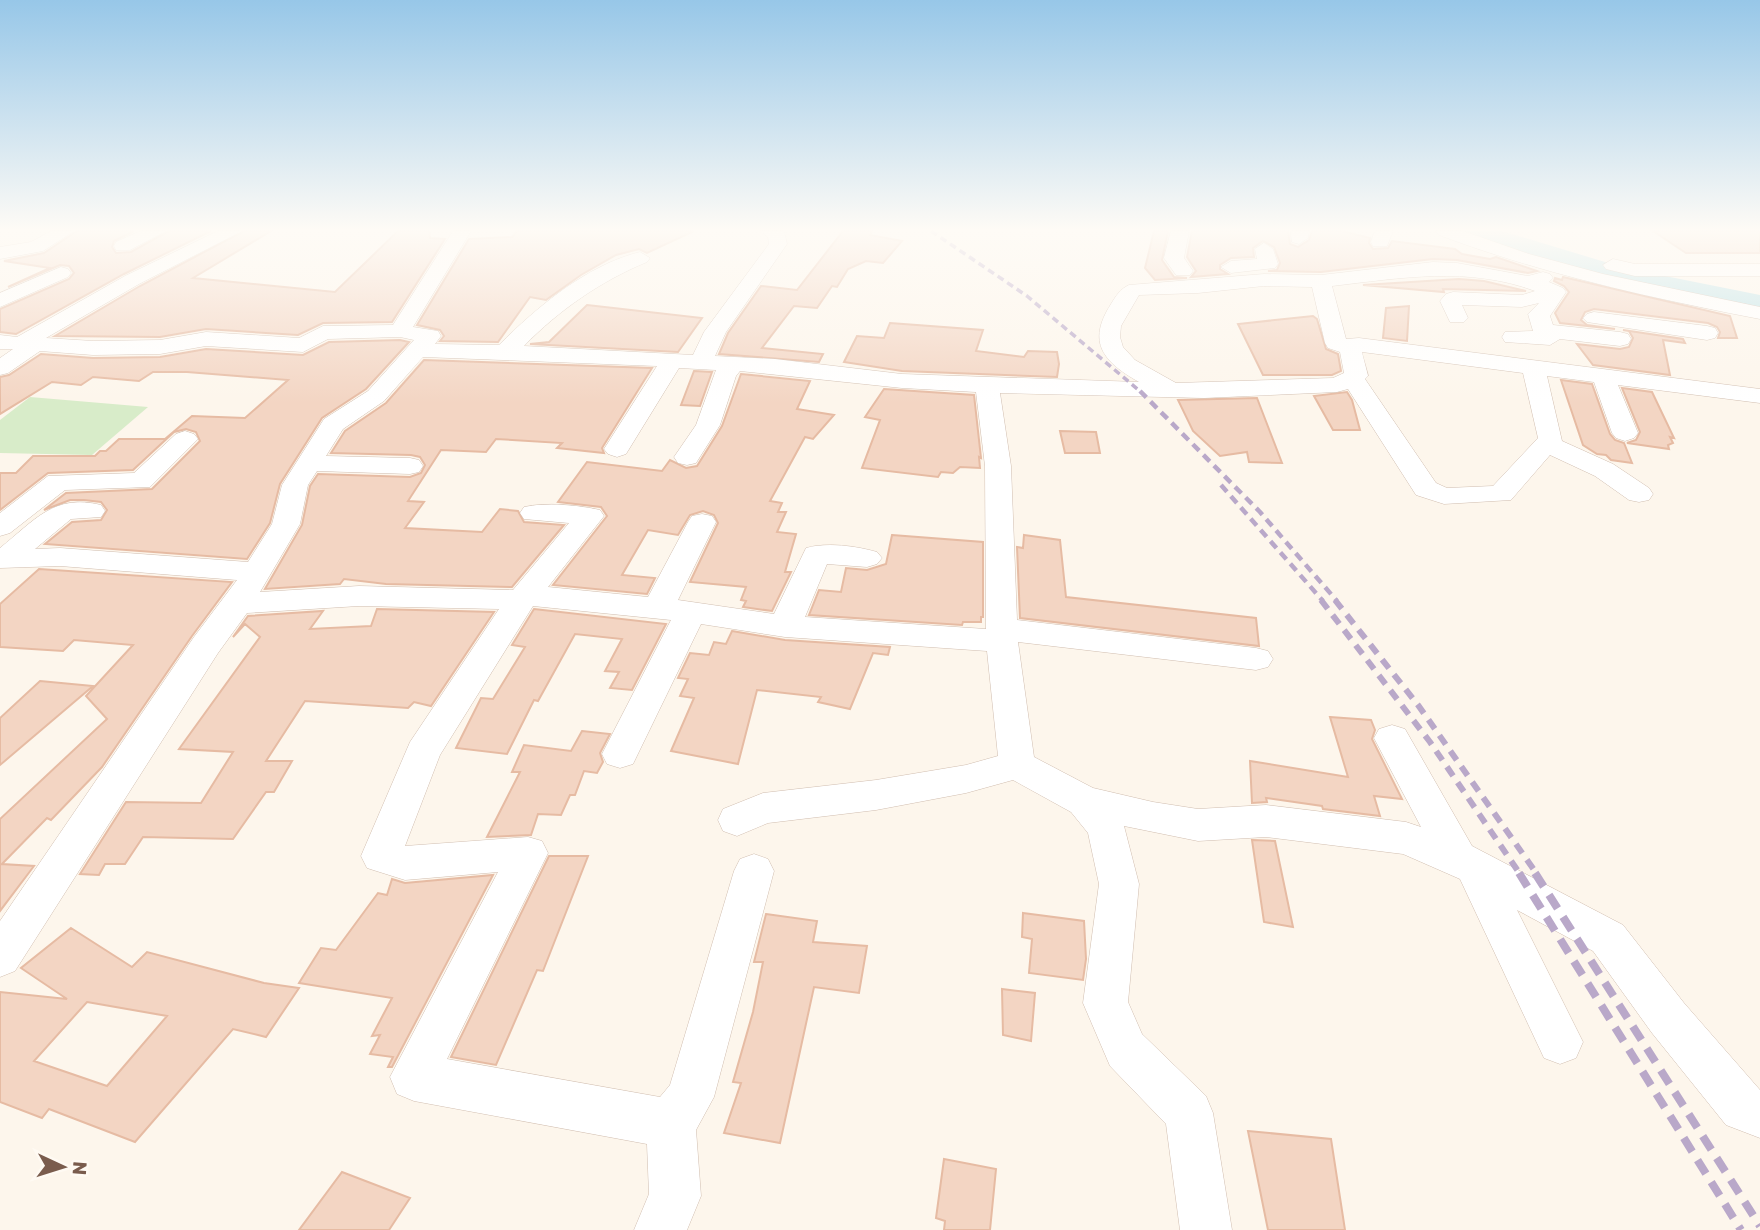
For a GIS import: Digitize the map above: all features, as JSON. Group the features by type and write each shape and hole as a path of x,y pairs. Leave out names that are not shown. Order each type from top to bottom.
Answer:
{"street":[{"path":"0,301 27,288"},
{"path":"0,368 19,343 117,288"},
{"path":"400,331 426,288"},
{"path":"505,352 530,325 581,288"},
{"path":"701,363 715,331 746,288"},
{"path":"1155,288 1129,292 1110,325 1107,340 1110,348 1135,370 1172,391"},
{"path":"1323,288 1336,343 1350,348 1360,345 1750,393 1760,419"},
{"path":"1513,337 1550,338 1549,311 1533,288"},
{"path":"1666,288 1760,313"},
{"path":"1457,318 1450,301 1453,298 1521,301 1620,339"},
{"path":"1549,311 1707,333"},
{"path":"0,957 247,587 286,524 295,485 332,424 376,396 430,335 400,331 323,332 303,345 206,340 160,347 93,348 19,343"},
{"path":"419,350 672,360 987,386 1172,391 1337,385 1356,376 1350,348"},
{"path":"617,450 672,360"},
{"path":"687,457 708,425 725,374 734,364"},
{"path":"1353,378 1426,489 1444,496 1501,494 1551,439 1533,367"},
{"path":"1603,376 1625,433"},
{"path":"987,386 998,466 1002,635 1017,765"},
{"path":"0,527 58,482 141,481 185,439"},
{"path":"1546,444 1604,470 1639,494"},
{"path":"309,463 410,466"},
{"path":"2,559 64,511 91,510"},
{"path":"534,513 590,516 524,597 423,752 380,856 405,863 528,853 414,1077 671,1124"},
{"path":"620,754 674,611 702,522"},
{"path":"785,626 816,554 867,558"},
{"path":"2,559 60,557 247,587 359,596 524,597 674,611 785,626 1002,635 1255,659"},
{"path":"1392,738 1466,863 1560,1042"},
{"path":"737,820 762,808 940,784 1017,765 1084,801 1198,825 1266,821 1406,838 1466,863 1608,938 1668,1018 1742,1108 1760,1114"},
{"path":"1084,801 1106,828 1119,884 1105,1003 1126,1050 1189,1113 1206,1230"},
{"path":"660,1230 674,1196 671,1124 690,1097 754,871"}],"green space":[{"path":"30,397 148,407 92,455 0,453 0,420"}],"building":[{"path":"47,288 98,288 16,334 0,332 0,309"},
{"path":"136,288 298,288 335,292 339,288 413,288 392,322 323,323 298,335 206,329 160,337 55,336"},
{"path":"439,288 562,288 546,300 530,297 498,342 440,341 444,336 440,330 417,325"},
{"path":"759,288 830,288 817,308 794,306 762,348 823,354 819,362 719,354 728,333"},
{"path":"1402,288 1515,288 1526,291 1443,289 1444,292"},
{"path":"1566,288 1612,288 1730,316 1737,338 1718,338 1720,332 1717,327 1708,323 1594,309 1585,312 1581,320 1587,325 1615,329 1560,323 1555,313 1569,292"},
{"path":"587,305 702,318 678,352 530,344 549,342"},
{"path":"1409,306 1407,341 1383,338 1386,308"},
{"path":"1313,316 1317,319 1326,349 1338,354 1341,371 1332,375 1263,375 1238,324"},
{"path":"890,323 983,330 976,351 1024,357 1028,351 1057,352 1057,377 902,371 844,362 857,336 884,338"},
{"path":"1623,330 1683,339 1685,343 1663,340 1670,375 1593,365 1577,344 1620,349 1629,347 1633,338 1629,331"},
{"path":"329,342 409,342 366,389 322,418 280,484 270,523 247,559 45,544 72,522 101,520 107,510 101,502 70,500 44,510 66,493 152,489 200,441 196,432 186,429 174,432 133,470 48,473 0,510 0,473 16,473 33,456 95,456 100,451 106,451 119,439 165,439 192,416 245,418 288,380 187,372 153,372 139,381 93,377 81,385 52,382 0,414 0,377 9,375 41,354 93,358 160,357 206,349 303,355"},
{"path":"424,360 652,368 602,448 604,453 557,448 562,443 496,439 486,452 441,450 408,501 424,502 405,528 482,532 500,509 518,511 524,522 564,525 512,587 386,584 344,579 340,584 265,589 302,525 310,486 318,474 410,477 421,473 425,465 420,457 411,455 331,453 345,431 386,403"},
{"path":"694,371 712,372 700,406 681,405"},
{"path":"741,374 810,381 797,409 834,415 813,439 805,437 770,501 782,503 778,512 786,512 777,532 796,534 785,572 791,572 772,611 743,607 746,601 741,600 746,587 690,582 718,523 714,515 703,511 690,515 678,535 648,530 622,575 655,578 647,594 553,585 607,516 601,507 558,502 587,462 662,471 670,460 686,468 697,466 722,426"},
{"path":"1561,380 1592,384 1610,434 1615,440 1624,443 1632,463 1611,460 1583,445"},
{"path":"1622,388 1652,392 1674,438 1670,437 1673,443 1668,445 1669,449 1627,443 1636,440 1640,432"},
{"path":"884,389 974,395 980,468 960,467 953,473 941,472 938,477 862,468 880,420 865,417"},
{"path":"1347,392 1352,400 1360,430 1333,430 1314,396"},
{"path":"1257,398 1282,463 1249,462 1247,452 1220,456 1193,431 1178,400"},
{"path":"1060,431 1096,432 1100,453 1065,453"},
{"path":"892,535 983,542 981,622 963,622 962,625 809,615 819,590 841,592 846,568 867,570 886,564"},
{"path":"1024,535 1060,540 1066,597 1256,618 1259,646 1020,618 1017,547 1023,548"},
{"path":"39,569 232,582 102,767 51,820 47,818 2,864 34,866 0,911 0,819 107,719 86,696 133,645 74,640 63,651 0,647 0,604"},
{"path":"377,609 494,612 431,706 414,702 408,708 305,701 266,761 292,761 274,792 266,792 233,839 143,837 125,864 105,864 99,875 80,874 126,802 201,803 233,752 179,749 260,637 245,624 233,637 248,616 323,611 310,629 371,626"},
{"path":"534,609 666,624 632,690 610,688 619,672 605,671 622,639 575,634 538,701 534,700 507,754 456,748 481,698 493,699 525,647 512,645"},
{"path":"732,631 785,640 890,647 888,655 873,653 850,709 818,702 821,697 757,690 738,764 671,751 694,698 680,696 688,679 678,678 690,653 709,655 714,642 726,644"},
{"path":"40,681 93,686 0,765 0,718"},
{"path":"1330,717 1371,720 1375,730 1372,739 1402,799 1374,796 1380,816 1266,798 1267,802 1252,803 1250,761 1348,777"},
{"path":"582,731 610,734 600,753 603,762 597,773 584,771 575,795 570,795 561,815 538,814 531,835 487,837 520,772 512,772 524,745 571,751"},
{"path":"1252,840 1275,841 1293,927 1264,922"},
{"path":"549,856 588,856 543,971 537,970 496,1065 451,1057"},
{"path":"493,875 392,1067 388,1067 393,1057 370,1054 380,1035 372,1036 392,998 299,983 321,948 336,950 378,893 387,895 392,879 405,883"},
{"path":"1023,913 1084,921 1086,959 1083,980 1029,973 1032,939 1022,937"},
{"path":"766,914 817,921 813,942 867,946 859,993 814,987 780,1143 724,1133 741,1083 733,1082 753,1012 763,962 754,962"},
{"path":"71,928 132,967 147,952 264,983 299,988 266,1037 233,1029 135,1142 49,1109 42,1118 0,1102 0,992 67,999 21,968","holes":["87,1002 167,1016 107,1086 34,1061"]},
{"path":"1002,989 1035,993 1031,1041 1003,1035"},
{"path":"1248,1131 1331,1139 1345,1230 1268,1230"},
{"path":"944,1159 996,1169 990,1230 944,1230 945,1221 936,1218"},
{"path":"342,1172 410,1198 389,1230 299,1230"}],"waterway":[{"path":"1679,288 1760,305"}],"railway":[{"path":"1016,288 1141,392"},
{"path":"1141,392 1260,512 1337,601"},
{"path":"1221,485 1323,601"},
{"path":"1321,600 1430,742 1520,874"},
{"path":"1335,600 1418,705 1537,874"},
{"path":"1519,873 1741,1230"},
{"path":"1535,873 1760,1226"}]}
